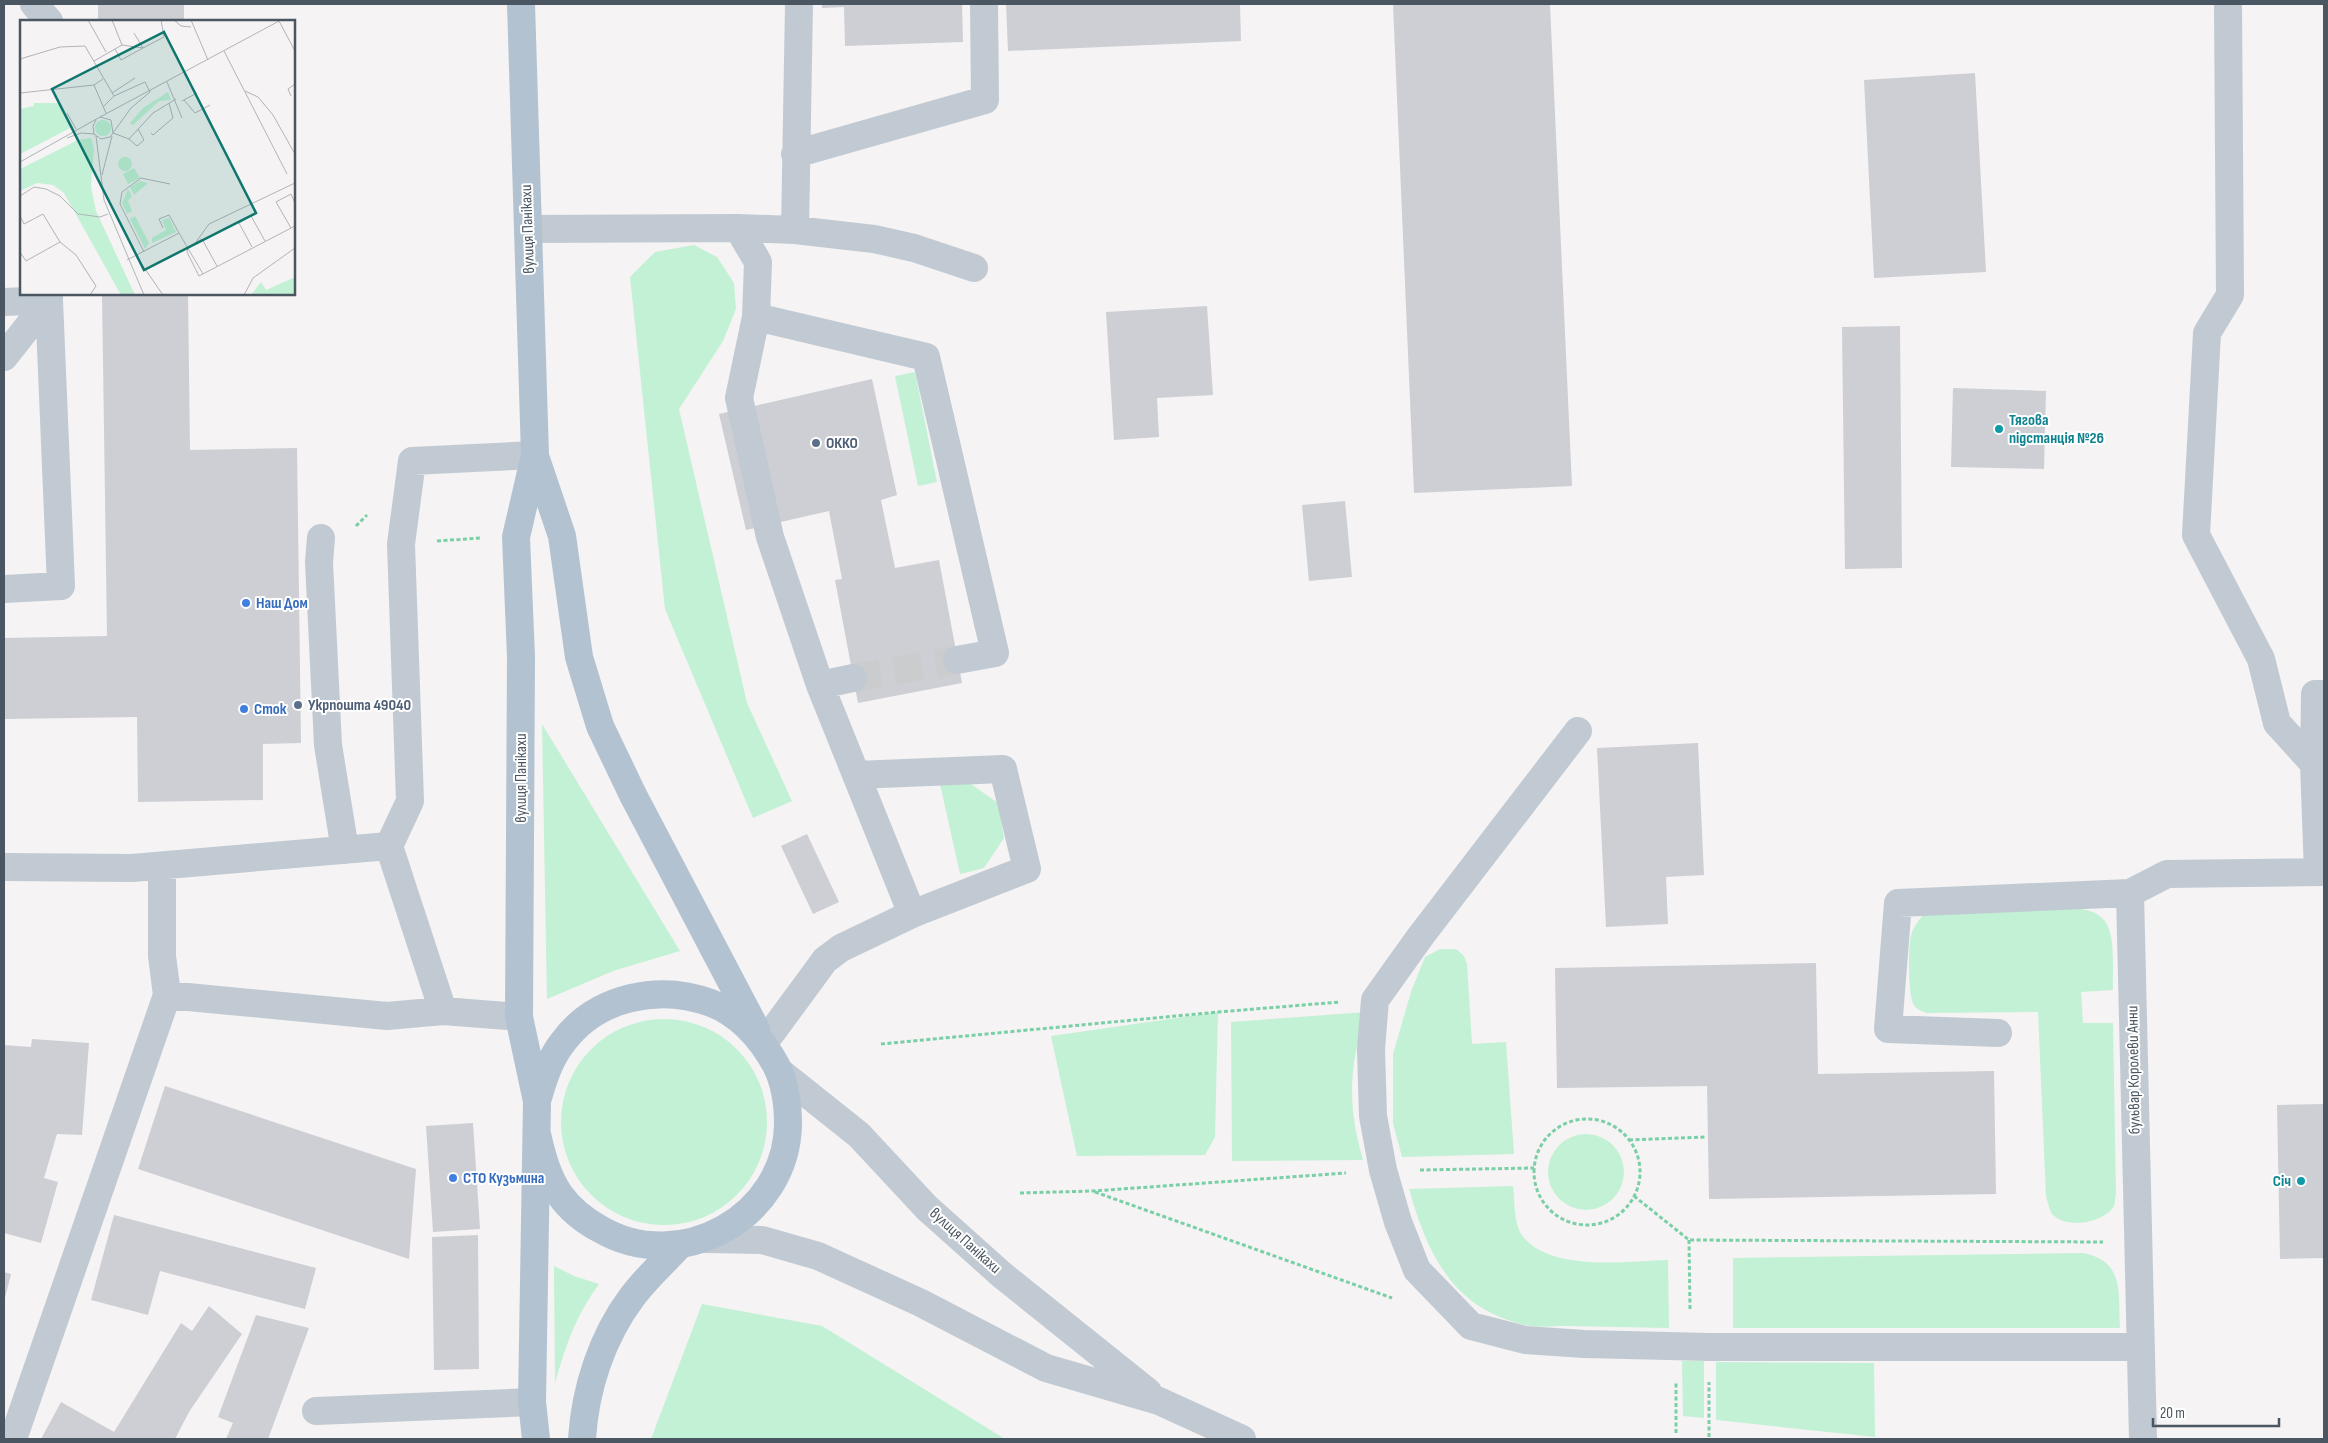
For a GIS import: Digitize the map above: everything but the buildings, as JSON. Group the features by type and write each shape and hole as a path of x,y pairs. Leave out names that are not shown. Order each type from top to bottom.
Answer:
{"main road":[{"name":"вулиця Панікахи","path":"521,4 534,455 516,537 521,667 519,1017 537,1101"},
{"name":"вулиця Панікахи","path":"534,455 562,536 579,657 600,726 633,796 780,1072 788,1105 788,1138 778,1171 761,1200 736,1223 706,1239 679,1246 646,1246 613,1237 585,1220 561,1196 545,1167 537,1134"},
{"path":"536,1439 532,1402 537,1101 546,1070 563,1041 587,1018 616,1002 648,994 681,994 712,1003 740,1020 764,1043"},
{"path":"582,1439 592,1379 610,1332 633,1296 679,1246"}],"street":[{"path":"34,4 48,20"},
{"path":"795,230 799,4"},
{"path":"795,154 985,100 984,4"},
{"path":"2228,4 2230,295 2207,332 2196,535 2261,659 2277,723 2314,764"},
{"path":"528,229 738,228 795,230 874,239 914,248 974,268"},
{"path":"738,228 758,262 756,317 739,398 770,537 820,685 912,914"},
{"path":"4,302 49,297"},
{"path":"4,357 49,297"},
{"path":"4,589 61,586 49,297"},
{"path":"756,317 926,357 995,653 957,660"},
{"path":"444,1011 389,846 410,801 401,544 412,461 534,455"},
{"path":"321,538 319,562 328,745 345,850"},
{"path":"820,685 853,678"},
{"path":"1998,1033 1888,1029 1898,903 2130,893 2167,874 2322,874 2314,764 2314,694 2324,694"},
{"path":"1578,731 1420,937 1375,1000 1371,1049 1373,1116 1383,1170 1398,1222 1416,1270 1471,1326 1525,1340 1584,1344 1692,1346 2141,1347"},
{"path":"764,1043 825,960 841,948 912,914 1027,869 1003,769 856,775"},
{"path":"4,866 132,868 389,846"},
{"path":"13,1439 167,994 162,956 162,866"},
{"name":"бульвар Королеви Анни","path":"2130,893 2143,1439"},
{"path":"167,994 387,1016 444,1011 519,1017"},
{"name":"вулиця Панікахи","path":"780,1072 858,1134 927,1208 1002,1275 1159,1401"},
{"name":"вулиця Панікахи","path":"706,1239 762,1240 818,1256 921,1303 1046,1368 1159,1401 1242,1439"},
{"path":"316,1411 532,1402"}],"path":[{"path":"881,1044 1218,1012 1375,1000"},
{"path":"1581,1119 1599,1120 1616,1128 1629,1140 1637,1154 1640,1168 1639,1183 1634,1196 1624,1210 1612,1220 1596,1225 1580,1225 1564,1221 1551,1212 1541,1199 1535,1184 1534,1168 1538,1150 1549,1135 1563,1124 1581,1119"},
{"path":"1629,1140 1707,1137"},
{"path":"1020,1193 1093,1191 1383,1170 1534,1168"},
{"path":"1093,1191 1397,1300"},
{"path":"1634,1196 1689,1240 2138,1242"},
{"path":"1689,1240 1692,1346 1709,1437"},
{"path":"1676,1433 1692,1346"}],"green space":[{"path":"694,245 717,257 734,283 736,309 723,341 679,409 747,703 792,801 753,818 665,609 630,277 655,252"},
{"path":"915,372 937,482 918,486 895,376"},
{"path":"542,724 680,951 613,971 547,999"},
{"path":"968,782 998,803 1004,838 984,868 960,874 940,784"},
{"path":"2077,908 2094,912 2102,918 2107,924 2112,941 2113,990 2081,992 2083,1023 2113,1023 2116,1194 2114,1206 2109,1212 2094,1220 2076,1223 2067,1222 2053,1215 2046,1196 2038,1012 1927,1013 1921,1011 1915,1007 1912,1000 1909,961 1912,933 1925,913"},
{"path":"1440,949 1456,949 1464,956 1467,964 1472,1044 1506,1042 1514,1154 1402,1157 1393,1123 1393,1054 1411,992 1425,957"},
{"path":"1218,1012 1215,1137 1205,1155 1077,1156 1051,1036"},
{"path":"1366,1012 1356,1051 1352,1086 1354,1121 1363,1160 1232,1161 1231,1022"},
{"path":"654,1019 674,1019 694,1023 713,1031 737,1049 755,1073 763,1092 767,1122 763,1152 755,1171 737,1195 713,1213 694,1221 674,1225 654,1225 634,1221 615,1213 599,1202 584,1187 573,1171 565,1152 561,1132 561,1112 565,1092 573,1073 584,1057 599,1042 615,1031 634,1023"},
{"path":"1586,1134 1600,1137 1613,1145 1621,1158 1624,1172 1621,1186 1613,1199 1600,1207 1586,1210 1572,1207 1559,1199 1551,1186 1548,1172 1551,1158 1559,1145 1572,1137"},
{"path":"1513,1186 1515,1213 1520,1233 1537,1249 1553,1256 1592,1262 1668,1260 1669,1328 1530,1326 1500,1317 1479,1306 1461,1292 1435,1257 1416,1213 1409,1189"},
{"path":"2083,1253 2097,1257 2113,1271 2118,1291 2120,1328 1733,1328 1733,1258"},
{"path":"554,1266 574,1276 599,1284 577,1320 555,1383"},
{"path":"702,1304 822,1326 1005,1439 651,1439"},
{"path":"1682,1361 1704,1361 1704,1418 1683,1416"},
{"path":"1716,1362 1874,1363 1875,1437 1716,1420"}],"tunnel":[{"path":"853,678 957,660"}],"place":[{"name":"Тягова пiдстанцiя №26","path":"1999,429"},
{"name":"ОККО","path":"816,443"},
{"name":"Наш Дом","path":"246,603"},
{"name":"Укрпошта 49040","path":"298,705"},
{"name":"Сток","path":"244,709"},
{"name":"СТО Кузьмина","path":"453,1178"},
{"name":"Січ","path":"2301,1181"}]}
